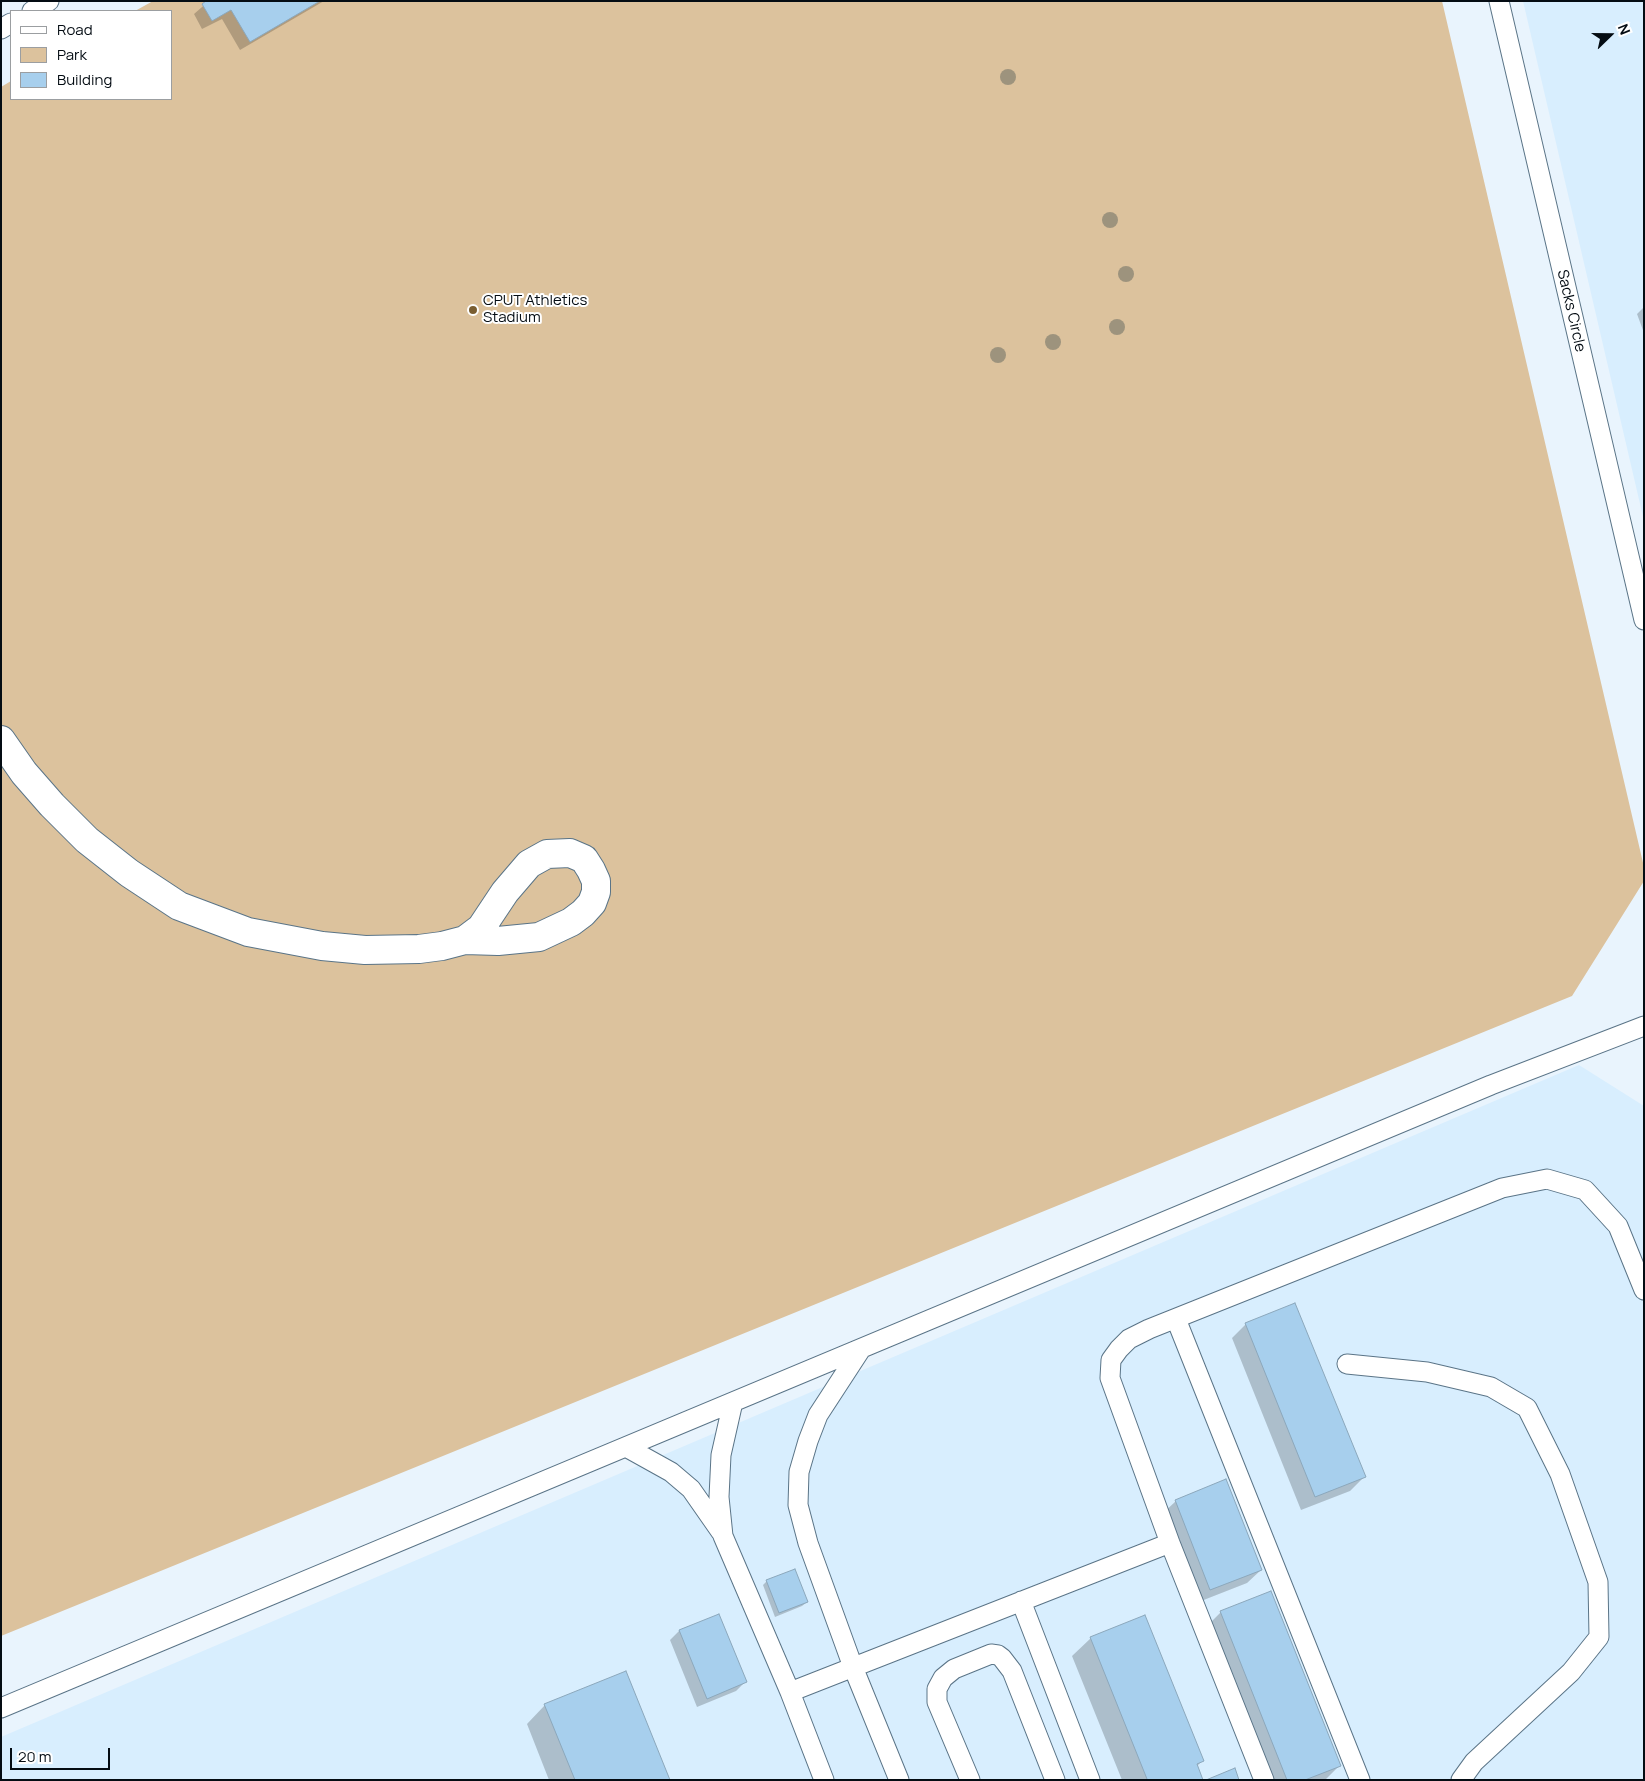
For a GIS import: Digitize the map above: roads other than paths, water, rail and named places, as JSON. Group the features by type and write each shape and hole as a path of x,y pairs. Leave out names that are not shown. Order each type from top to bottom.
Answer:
{"street":[{"path":"1,740 24,773 87,840 129,873 179,906 248,932 322,946 365,950 419,949 465,940"}],"lane":[{"path":"34,10 49,1"},
{"name":"Sacks Circle","path":"1499,1 1644,620"},
{"path":"1,1708 1482,1089 1644,1026"},
{"path":"1264,1780 1170,1543 1110,1378 1111,1360 1119,1349 1129,1339 1148,1329 1502,1188 1547,1179 1585,1190 1618,1226 1644,1290"},
{"path":"1176,1319 1360,1780"},
{"path":"861,1349 818,1415 799,1472 798,1505 808,1543 853,1666 899,1780"},
{"path":"1347,1364 1426,1372 1491,1387 1527,1408 1560,1474 1598,1582 1599,1636 1572,1672 1474,1762 1461,1780"},
{"path":"723,1536 719,1497 720,1455 733,1402"},
{"path":"626,1447 671,1472 691,1489 723,1536 790,1692 824,1780"},
{"path":"790,1692 1170,1543"},
{"path":"1021,1601 1090,1780"},
{"path":"970,1780 937,1702 937,1689 943,1678 954,1669 991,1654 1002,1658 1012,1671 1056,1780"}],"place":[{"name":"CPUT Athletics Stadium","path":"473,310"}]}
